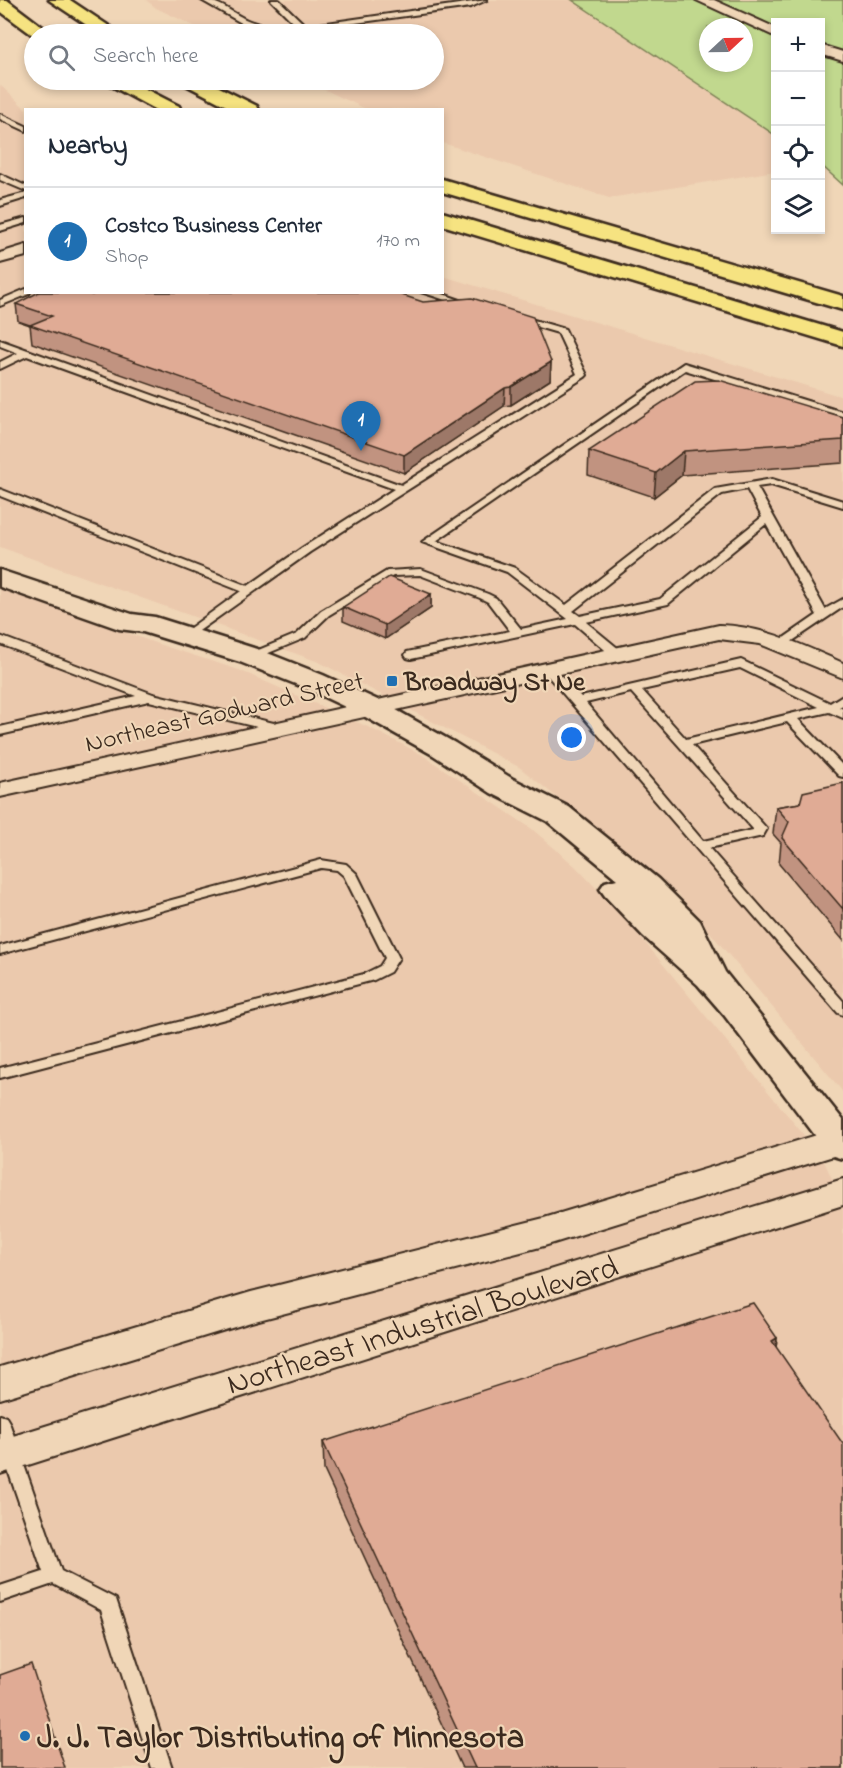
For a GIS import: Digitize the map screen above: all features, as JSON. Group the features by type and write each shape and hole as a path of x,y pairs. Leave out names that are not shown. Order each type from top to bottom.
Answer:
{"highway":[{"path":"58,0 96,24"},
{"path":"89,0 117,24"},
{"path":"0,3 29,24"},
{"path":"134,90 168,108"},
{"path":"211,90 246,108"},
{"path":"444,186 843,291"},
{"path":"444,186 843,303"},
{"path":"444,220 843,339"},
{"path":"595,266 843,358"}],"main road":[{"path":"0,561 102,596 140,614 145,623"},
{"path":"0,578 129,623 145,623 250,656 313,681 371,708 444,749 502,786 530,815 583,858 655,928 710,977 842,1142"}],"street":[{"path":"703,0 771,31"},
{"path":"825,51 843,57"},
{"path":"0,258 24,251"},
{"name":"Northeast Godward Street","path":"0,790 719,632 736,631 781,644 843,671"},
{"name":"Northeast Industrial Boulevard","path":"0,1383 252,1306 544,1232 842,1142"},
{"name":"Northeast Industrial Boulevard","path":"4,1444 843,1192"}],"lane":[{"path":"205,0 252,24"},
{"path":"275,0 300,24"},
{"path":"421,0 434,10"},
{"path":"333,24 471,5 483,0"},
{"path":"0,116 24,128"},
{"path":"0,177 24,188"},
{"path":"0,203 24,196"},
{"path":"0,228 24,221"},
{"path":"0,303 24,293"},
{"path":"431,294 483,309"},
{"path":"185,636 306,550 582,375 562,331 506,315"},
{"path":"0,344 403,489"},
{"path":"0,366 25,353"},
{"path":"616,653 566,611 511,570 428,542 684,366 843,415"},
{"path":"566,611 718,491 772,483 843,504"},
{"path":"750,485 823,616"},
{"path":"0,492 249,590"},
{"path":"411,655 664,602 767,518"},
{"path":"250,656 301,636 335,607 383,576 402,571 421,572 492,600 518,633"},
{"path":"781,644 843,602"},
{"path":"0,640 149,697 278,728"},
{"path":"578,701 741,664 843,714"},
{"path":"547,668 578,701 843,1010"},
{"path":"634,688 760,829 758,833 700,846"},
{"path":"0,730 149,697"},
{"path":"684,743 830,708 843,699"},
{"path":"789,717 843,773"},
{"path":"0,950 321,864 341,867 350,874 392,958 385,969 369,977 0,1073"},
{"path":"4,1444 54,1576 109,1605 162,1768"},
{"path":"0,1594 54,1576"}],"shaded area":[{"path":"146,0 572,0 771,132 771,172 609,198 444,143 444,108 364,108 325,90 444,90 444,24 190,24 156,8"},
{"path":"0,85 25,108 24,294 444,294 444,276 843,397 843,1092 679,895 519,767 319,662 0,547"},
{"path":"0,587 158,644 239,670 368,727 421,754 532,829 575,866 624,917 822,1157 843,1202 843,1768 0,1768"}],"green space":[{"path":"572,0 843,0 843,185 825,169 825,18 771,18 771,132"}],"building":[{"path":"35,294 399,294 423,302 472,298 533,317 551,362 511,387 505,388 404,455 30,325 52,316 16,304"},
{"path":"719,380 843,417 843,440 684,451 656,473 589,451 695,381"},
{"path":"389,577 431,594 385,625 343,607"},
{"path":"843,783 843,909 782,838 789,822 776,807 800,803 803,792"},
{"path":"753,1303 777,1338 772,1341 843,1444 843,1768 475,1768 323,1442"},
{"name":"J. J. Taylor Distributing of Minnesota","path":"31,1664 65,1768 0,1768 0,1675"}],"place":[{"name":"Costco Business Center","path":"361,451"},
{"name":"Broadway St Ne","path":"392,681"},
{"name":"J. J. Taylor Distributing of Minnesota","path":"25,1736"}]}
